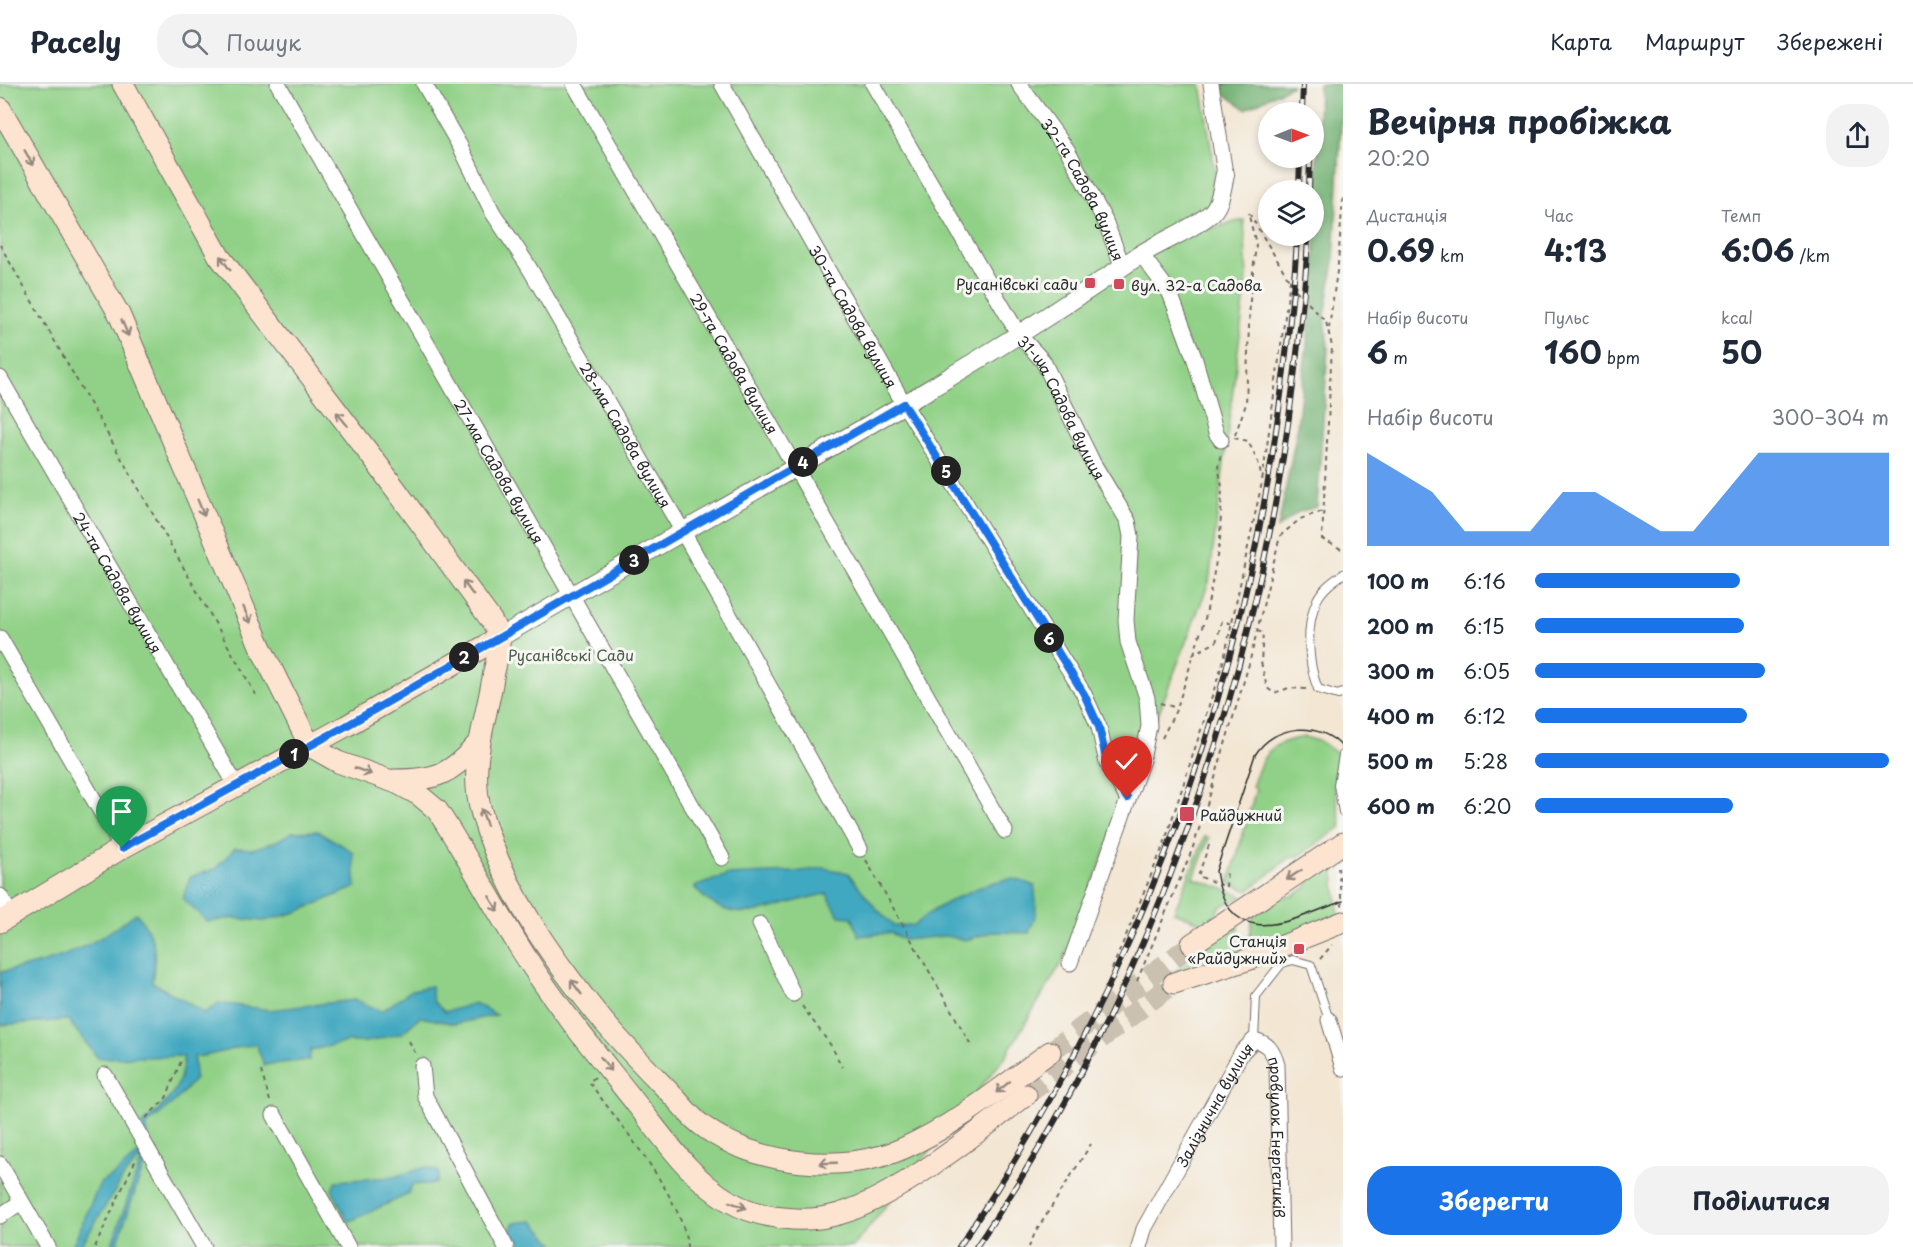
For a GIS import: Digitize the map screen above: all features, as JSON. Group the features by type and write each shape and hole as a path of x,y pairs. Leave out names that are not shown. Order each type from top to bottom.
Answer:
{"main road":[{"path":"123,84 219,256 385,474 491,620 499,638 490,699 479,742 477,765 481,810 514,890 544,942 624,1046 702,1126 728,1142 755,1153 790,1161 827,1164 866,1159 902,1149 945,1127 1050,1052"},
{"path":"0,108 119,314 257,638 310,746 338,762 387,780 419,795 437,810 531,966 667,1142 698,1176 729,1201 773,1217 809,1219 838,1215 885,1193 1026,1095"},
{"path":"5,918 122,848 310,746 499,638"},
{"path":"387,780 418,780 443,774 464,760 479,742"},
{"path":"1192,944 1339,846"},
{"path":"1174,983 1250,958 1343,922"}],"street":[{"name":"27-ма Садова вулиця","path":"278,84 722,858"},
{"name":"28-ма Садова вулиця","path":"424,84 461,148 493,213 527,264 683,532 860,849"},
{"name":"29-та Садова вулиця","path":"574,84 1005,831"},
{"name":"30-та Садова вулиця","path":"722,84 904,404 1084,694 1099,727 1107,763 1127,798"},
{"name":"31-ша Садова вулиця","path":"873,84 1019,335 1043,361 1093,463 1128,521 1131,536 1126,620 1128,642 1147,698 1149,726 1142,760 1070,963"},
{"path":"499,638 904,404 1019,335 1141,254 1211,214 1221,196 1225,174 1211,84"},
{"name":"32-га Садова вулиця","path":"1022,87 1068,151 1105,221 1123,267"},
{"name":"32-га Садова вулиця","path":"1141,254 1170,293 1195,360 1216,433 1221,440"},
{"name":"24-та Садова вулиця","path":"0,378 236,785"},
{"path":"0,638 122,848"},
{"path":"0,896 5,918"},
{"path":"760,924 793,994"},
{"path":"1329,1020 1343,1068"},
{"name":"Залізнична вулиця","path":"1139,1247 1144,1229 1242,1052 1254,1040"},
{"name":"провулок Енергетиків","path":"1254,1040 1264,1042 1270,1048 1277,1065 1281,1247"},
{"path":"422,1066 425,1096 506,1247"},
{"path":"105,1075 204,1247"},
{"path":"274,1115 348,1247"},
{"path":"0,1164 48,1247"},
{"path":"0,1216 21,1202"}],"lane":[{"path":"1343,574 1328,584 1316,601 1310,634 1312,672 1318,689 1338,695 1343,693"},
{"path":"1343,755 1338,785 1343,812"},
{"name":"Залізнична вулиця","path":"1254,1040 1256,996 1282,963 1293,960 1311,965 1329,1020"}],"path":[{"path":"1329,331 1338,264 1343,196"},
{"path":"1262,482 1258,462 1248,441 1234,438 1246,404 1250,300 1256,244 1248,213 1290,280 1304,300 1326,322 1329,331 1332,346 1322,539 1343,550"},
{"path":"0,245 256,695"},
{"path":"1112,969 1164,844 1233,624 1262,482 1290,280"},
{"path":"1142,760 1158,744 1177,708 1206,615 1220,540 1222,487 1218,466 1221,440"},
{"path":"1137,981 1192,850 1257,631 1280,536 1300,519 1323,511"},
{"path":"1192,655 1216,642 1222,621 1233,624"},
{"path":"1257,631 1263,633 1261,662 1267,688 1274,693 1289,688 1318,689"},
{"path":"1209,845 1198,876 1226,886 1227,869"},
{"path":"1339,846 1343,916"},
{"path":"860,849 971,1045"},
{"path":"793,994 832,1047 842,1067"},
{"path":"135,1128 166,1098 181,1061"},
{"path":"607,1066 590,1082 662,1184 686,1236 687,1247"},
{"path":"261,1071 274,1115"},
{"path":"1029,1247 1035,1233 1091,1144"},
{"path":"95,1247 138,1154"}],"green space":[{"name":"Русанівські Сади","path":"0,84 1201,84 1215,172 1209,206 1200,212 1207,229 1244,220 1247,278 1209,582 1064,959 1005,1057 853,1247 0,1247"},
{"path":"1219,84 1292,84 1246,109 1220,91"},
{"path":"1319,84 1343,84 1334,262 1325,315 1328,348 1317,507 1298,512 1278,528 1296,435 1314,286 1315,246 1324,246 1324,180 1317,180 1317,168 1324,168 1324,102 1319,102"},
{"path":"1305,737 1321,742 1338,754 1334,786 1341,827 1299,856 1289,858 1248,891 1229,883 1256,789 1252,787 1264,758 1275,746 1292,739"},
{"path":"1205,836 1209,838 1194,878 1243,896 1220,907 1213,919 1205,924 1174,912"},
{"path":"1333,865 1339,918 1172,979 1169,974 1199,956 1194,947 1233,922 1239,927 1235,948 1248,950 1253,915 1282,897 1293,896 1306,888 1310,880"}],"water":[{"path":"318,831 353,852 356,887 297,912 264,921 232,918 208,922 183,899 190,877 215,869 235,848 253,849 277,841 292,832"},
{"path":"824,868 848,873 875,907 894,926 914,925 934,910 960,896 1012,879 1035,886 1036,914 1029,933 992,932 966,940 945,936 904,940 891,933 859,936 852,917 839,916 827,894 756,912 740,912 724,909 709,901 694,887 727,875 794,872"},
{"path":"136,913 148,930 153,945 152,982 205,1013 218,1003 269,1010 355,1000 382,1011 412,990 431,986 433,1001 445,1012 475,1003 496,1015 455,1024 420,1017 402,1033 366,1042 348,1042 311,1050 309,1060 264,1065 256,1044 194,1057 195,1079 176,1100 147,1125 149,1158 145,1162 116,1247 111,1247 143,1155 124,1176 80,1247 72,1247 100,1183 114,1175 144,1149 142,1124 165,1103 177,1087 183,1056 98,1058 68,1020 0,1025 0,972 39,964 72,952 103,936"},
{"path":"426,1167 439,1172 437,1183 412,1185 407,1195 348,1222 332,1189 336,1181 394,1177"},
{"path":"533,1221 554,1243 547,1247 510,1247 508,1240 513,1223"}],"tunnel":[{"path":"1050,1052 1192,944"},
{"path":"1026,1095 1174,983"}],"tram line":[{"path":"1343,748 1322,733 1298,729 1274,737 1263,745 1255,755 1216,871 1223,897 1234,914 1248,922 1265,925 1284,922 1343,901"}],"railway":[{"path":"1302,102 1303,84"},
{"path":"1299,180 1300,168"},
{"path":"1309,180 1310,168"},
{"path":"959,1247 1022,1148 1078,1047 1128,943 1172,836 1209,727 1240,616 1264,503 1282,387 1296,246"},
{"path":"976,1247 1037,1151 1093,1050 1142,945 1185,836 1222,724 1252,612 1276,498 1298,348 1307,246"}],"place":[{"name":"Русанівські сади","path":"1090,283"},
{"name":"вул. 32-а Садова","path":"1119,284"},
{"name":"Райдужний","path":"1187,814"},
{"name":"Станція «Райдужний»","path":"1299,949"}],"route":[{"path":"122,848 346,726 904,404 1084,694 1099,727 1107,763 1127,798"}]}
